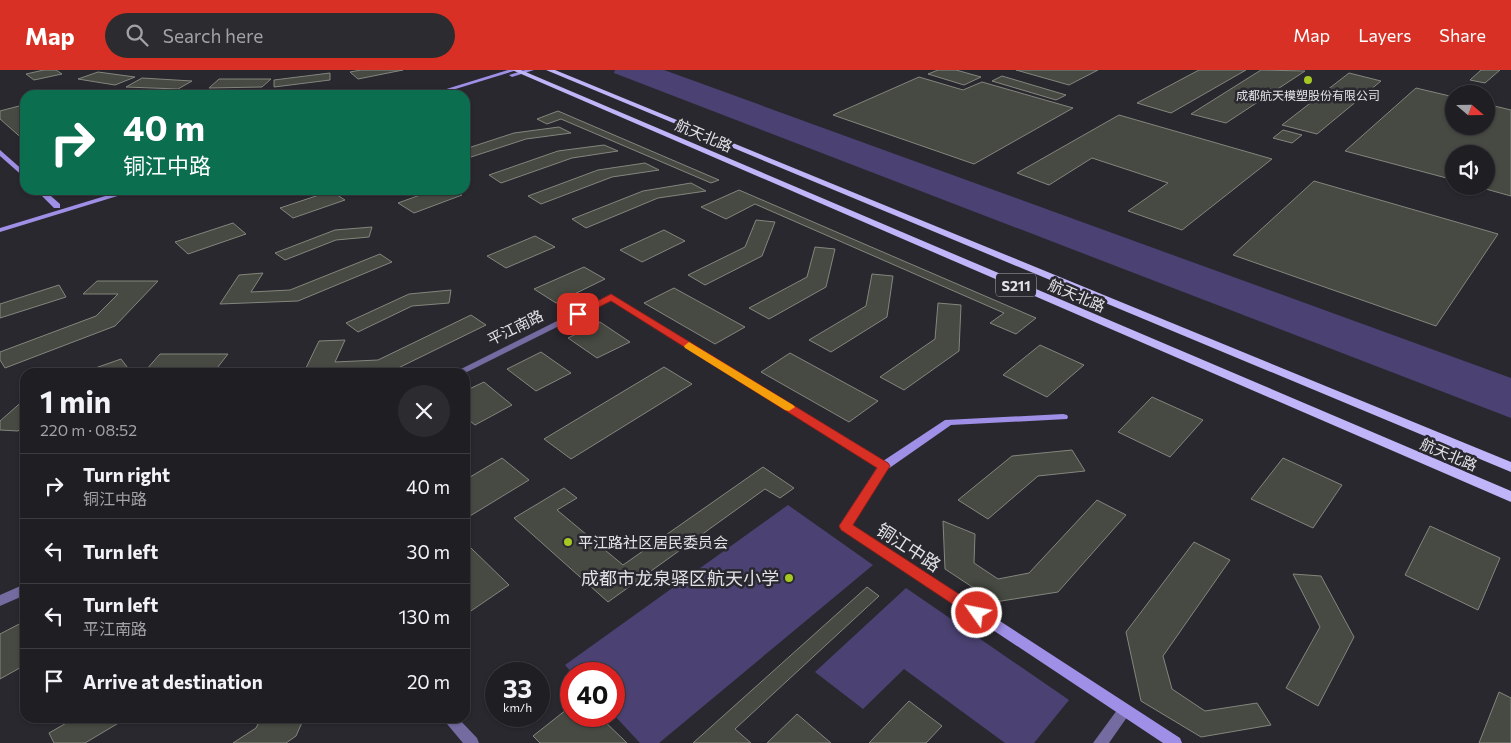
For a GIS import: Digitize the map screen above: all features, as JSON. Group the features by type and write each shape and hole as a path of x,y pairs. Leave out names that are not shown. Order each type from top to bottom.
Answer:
{"main road":[{"name":"航天北路","path":"549,70 1511,467"},
{"name":"航天北路","path":"520,71 1511,497"}],"street":[{"path":"449,90 520,71"},
{"path":"462,90 520,71"},
{"path":"0,152 20,171"},
{"path":"45,195 56,206"},
{"path":"0,223 93,195"},
{"path":"0,230 116,195"},
{"name":"平江南路","path":"468,368 611,297 884,466"},
{"name":"铜江中路","path":"1063,417 949,422 884,466 845,526 1175,743"},
{"path":"0,601 20,591"},
{"path":"1100,743 1125,710"},
{"path":"454,723 472,743"}],"shaded area":[{"path":"615,70 664,70 1511,378 1511,418 614,73"},
{"path":"788,505 873,565 659,743 640,743 625,727 625,662 569,662"},
{"path":"906,588 1069,700 1034,743 1005,743 904,669 863,709 815,672"}],"building":[{"path":"44,70 56,70 62,74 34,80 26,74"},
{"path":"361,70 403,70 358,79 350,72"},
{"path":"938,70 956,70 981,77 964,85 928,74"},
{"path":"1016,70 1098,70 1069,85"},
{"path":"1199,70 1246,70 1171,113 1137,103"},
{"path":"1261,70 1305,71 1226,123 1191,114"},
{"path":"1481,70 1500,70 1485,83 1470,80"},
{"path":"98,72 135,77 115,85 78,79"},
{"path":"330,73 330,80 274,87 274,80"},
{"path":"1349,73 1381,81 1317,134 1282,125"},
{"path":"1002,76 1066,95 1056,100 992,81"},
{"path":"919,77 963,90 982,82 1073,108 974,164 833,115"},
{"path":"142,78 192,81 178,89 126,87"},
{"path":"219,79 271,79 262,87 209,88"},
{"path":"1416,88 1445,95 1445,135 1495,135 1495,106 1511,110 1511,196 1495,192 1495,145 1445,145 1445,178 1345,151"},
{"path":"20,107 20,137 0,119 0,111"},
{"path":"558,111 719,180 711,183 561,119 547,124 537,119"},
{"path":"1119,115 1272,159 1182,230 1128,211 1168,183 1092,158 1049,185 1017,173"},
{"path":"559,127 571,133 526,139 470,157 470,147 514,133"},
{"path":"1283,130 1302,135 1292,143 1273,138"},
{"path":"604,145 618,151 572,158 501,183 489,175 558,151"},
{"path":"645,163 659,170 612,177 541,204 528,196 598,170"},
{"path":"1314,181 1498,234 1436,326 1233,255"},
{"path":"691,183 706,191 658,198 586,228 572,219 643,191"},
{"path":"739,190 1036,318 1016,334 990,323 1004,313 755,204 726,219 701,207"},
{"path":"319,195 337,195 345,200 293,218 280,208"},
{"path":"420,195 462,195 414,213 398,203"},
{"path":"756,220 775,222 762,256 705,285 688,275 745,247"},
{"path":"233,223 246,234 188,254 175,242"},
{"path":"372,227 369,237 336,240 285,260 275,253 335,230"},
{"path":"664,230 685,241 642,262 620,250"},
{"path":"535,236 555,247 506,268 487,256"},
{"path":"815,247 835,249 826,287 769,319 749,308 807,277"},
{"path":"380,254 392,262 298,301 220,304 239,275 263,273 251,292 290,290"},
{"path":"584,267 605,279 556,303 534,289"},
{"path":"872,274 893,276 887,317 831,352 809,340 866,306"},
{"path":"97,281 158,281 115,326 5,368 0,360 0,352 96,316 118,294 83,294"},
{"path":"59,285 66,297 0,318 0,304"},
{"path":"674,288 745,327 715,344 644,303"},
{"path":"451,290 449,303 412,306 358,332 346,323 409,294"},
{"path":"938,303 961,305 959,351 904,390 880,377 935,339"},
{"path":"471,315 486,325 398,368 306,368 319,341 345,340 335,362 378,360"},
{"path":"600,322 630,342 597,358 568,338"},
{"path":"1040,345 1084,365 1047,397 1003,375"},
{"path":"541,352 571,373 536,391 507,369"},
{"path":"790,353 878,401 849,422 761,372"},
{"path":"160,354 228,354 217,368 148,368"},
{"path":"121,359 128,368 95,368"},
{"path":"664,367 692,384 571,459 544,439"},
{"path":"484,382 512,405 475,425 470,421 470,389"},
{"path":"1152,397 1203,420 1170,457 1118,432"},
{"path":"20,403 20,429 18,431 0,430 0,421"},
{"path":"1072,450 1085,471 1038,476 988,519 958,500 1012,456"},
{"path":"502,458 529,480 470,516 470,477"},
{"path":"1283,458 1342,485 1313,528 1251,499"},
{"name":"平江路社区居民委员会","path":"763,467 794,488 780,498 765,489 608,602 514,518 564,488 577,498 557,510 623,565"},
{"path":"1097,500 1126,515 1058,592 995,602 945,569 943,521 975,534 974,563 998,579 1029,573"},
{"path":"1430,526 1500,558 1478,610 1405,575"},
{"path":"1194,542 1230,560 1163,656 1172,689 1205,711 1257,703 1271,725 1201,737 1141,701 1126,632"},
{"path":"470,549 509,585 470,612"},
{"path":"1293,574 1321,576 1354,637 1318,706 1286,688 1320,627"},
{"path":"867,587 879,596 735,729 751,743 693,743"},
{"path":"20,624 20,668 0,679 0,634"},
{"path":"1499,692 1511,698 1511,743 1479,743"},
{"path":"909,701 942,726 926,743 869,743"},
{"path":"797,714 831,743 767,743"},
{"path":"560,715 560,727 610,727 627,743 540,743 533,736 544,727 550,727 550,723"},
{"path":"66,723 119,723 85,743 54,743 49,733"},
{"path":"258,723 302,723 296,736 286,743 233,743 256,728"}],"slow traffic":[{"path":"689,346 789,407"}],"place":[{"name":"成都航天模塑股份有限公司","path":"1308,80"},
{"name":"平江路社区居民委员会","path":"568,542"},
{"name":"成都市龙泉驿区航天小学","path":"789,578"}],"route":[{"path":"578,314 611,297 884,466 845,526 977,613"}]}
